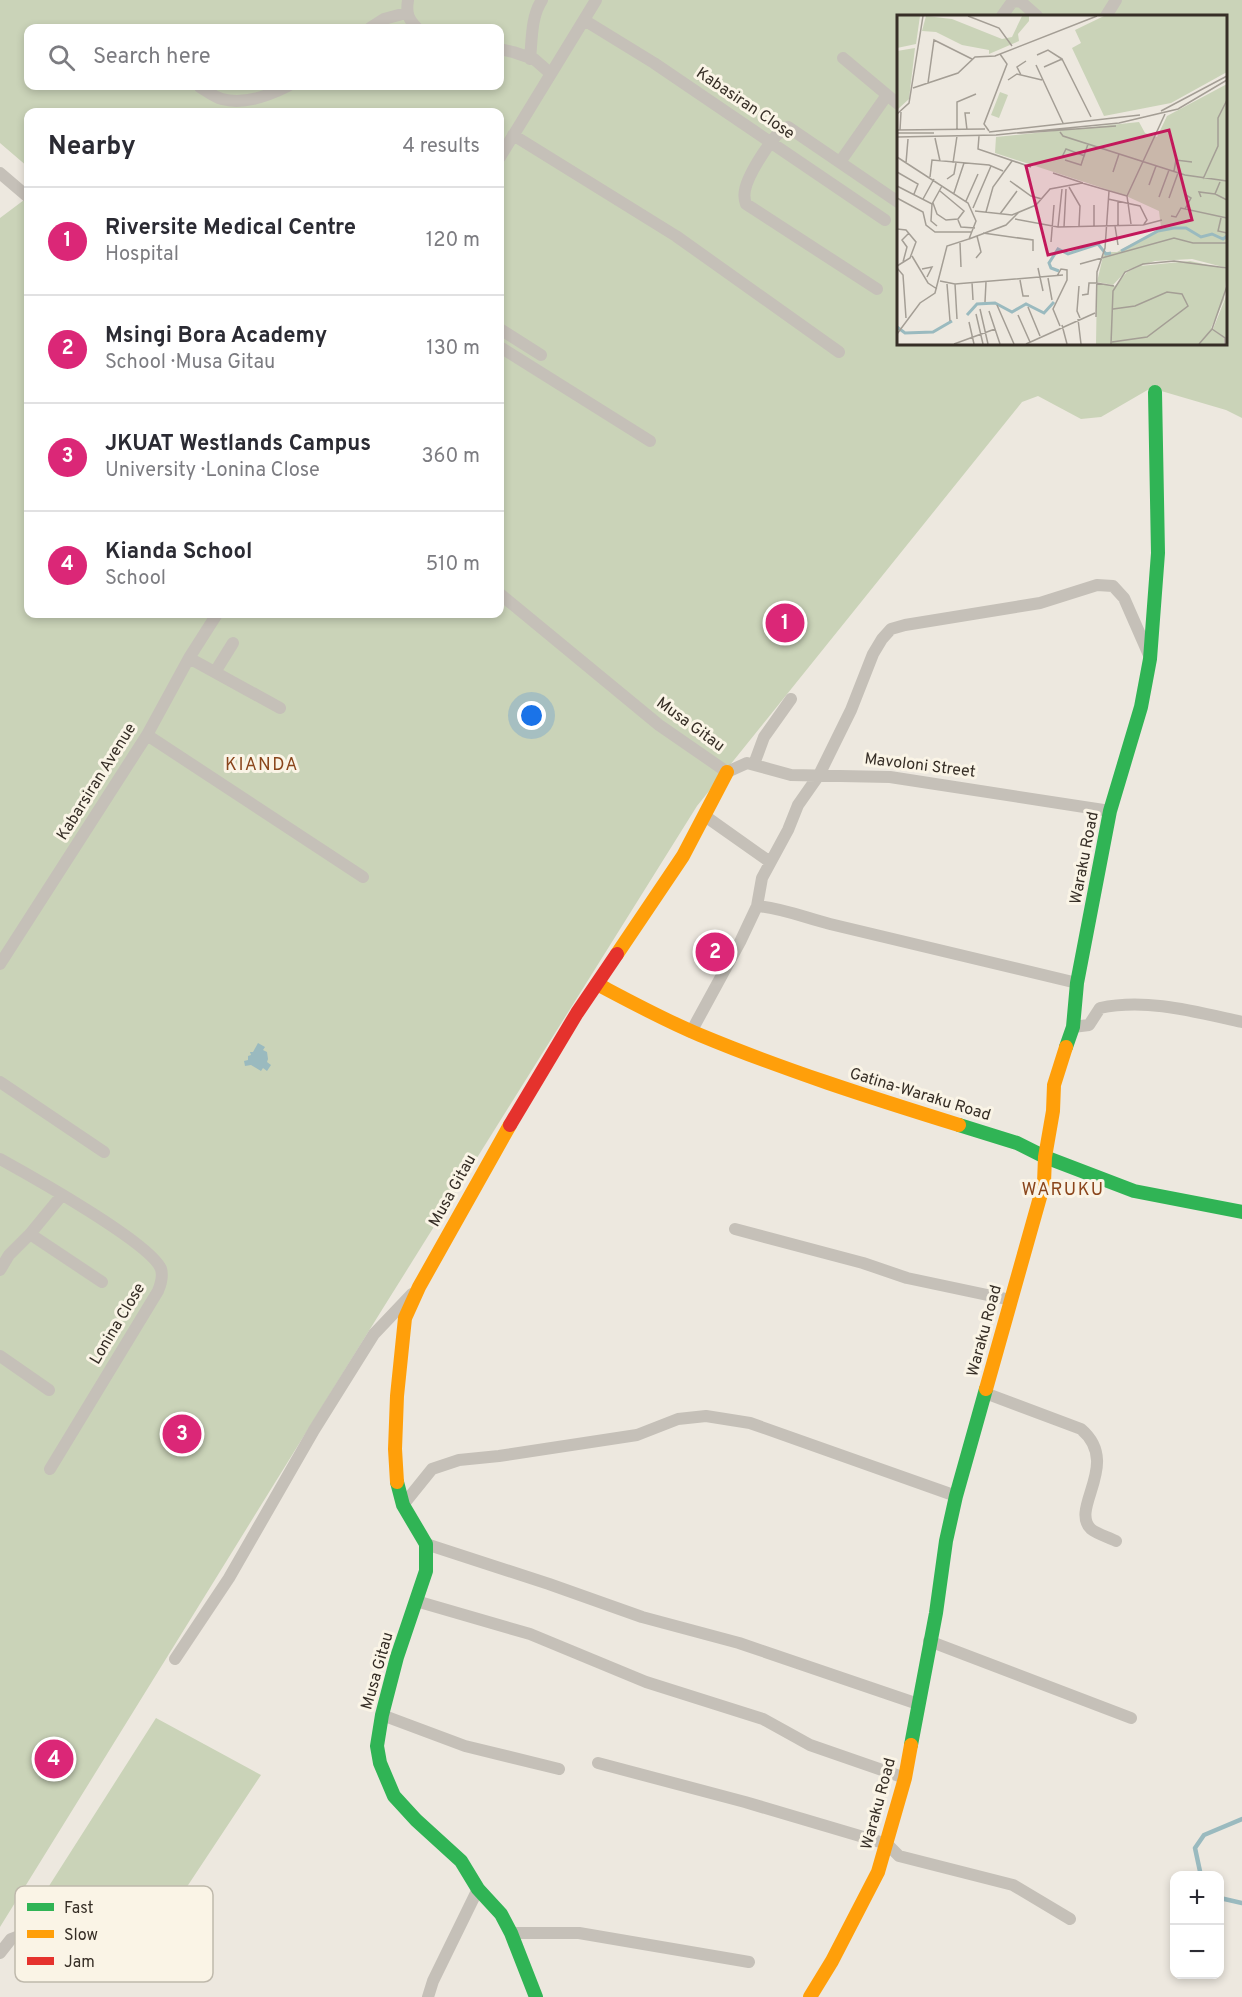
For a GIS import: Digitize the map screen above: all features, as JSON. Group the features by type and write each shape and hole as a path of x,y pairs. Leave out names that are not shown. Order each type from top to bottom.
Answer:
{"street":[{"path":"530,59 534,21 542,0"},
{"path":"504,150 596,0"},
{"path":"1107,15 1116,0"},
{"path":"1003,15 1012,2 1019,1 1036,15"},
{"path":"376,24 407,6 413,24"},
{"name":"Kabasiran Close","path":"584,20 654,63 885,220"},
{"path":"504,50 534,59 550,73"},
{"path":"843,58 897,104"},
{"path":"205,90 220,99 234,101 279,90"},
{"path":"840,162 887,95"},
{"path":"877,289 747,204 745,193 747,182 771,141 783,129 790,127 897,201"},
{"path":"513,135 676,236 839,352"},
{"path":"0,173 24,194"},
{"path":"504,331 541,355"},
{"path":"504,350 650,441"},
{"name":"Waraku Road","path":"810,1997 832,1961 878,1872 887,1844 905,1779 956,1496 1044,1183 1054,1085 1073,1027 1077,983 1110,811 1141,706 1150,659 1158,553 1155,392"},
{"path":"691,1032 757,906 762,878 788,830 798,805 819,775 850,710 873,654 891,629 905,624 1040,603 1097,585 1113,586 1124,598 1150,659"},
{"name":"Musa Gitau","path":"504,597 659,725 727,772 683,856 597,984 487,1163 419,1287 405,1318 399,1362 394,1449 397,1484 403,1505 426,1544 426,1571 397,1657 382,1715 377,1746 380,1763 394,1796 461,1860 478,1888 501,1914 511,1933 536,1997"},
{"name":"Kabarsiran Avenue","path":"0,964 147,735 189,658 214,618"},
{"path":"215,672 232,643"},
{"path":"189,658 280,708"},
{"path":"727,772 747,763 754,764 764,738 791,699"},
{"path":"147,735 363,877"},
{"name":"Mavoloni Street","path":"754,764 791,775 890,777 1110,811"},
{"path":"705,816 770,862"},
{"path":"757,906 777,908 830,924 1077,983"},
{"name":"Gatina-Waraku Road","path":"597,984 631,1004 691,1032 826,1084 1017,1143 1045,1157 1134,1191 1242,1212"},
{"path":"1073,1027 1089,1025 1100,1008 1122,1003 1177,1008 1242,1022"},
{"path":"0,1082 104,1152"},
{"name":"Lonina Close","path":"0,1159 62,1195 151,1254 160,1267 162,1280 158,1291 50,1469"},
{"path":"0,1270 9,1255 30,1234 62,1195"},
{"path":"735,1229 863,1263 907,1278 1011,1300"},
{"path":"30,1234 102,1282"},
{"path":"175,1659 229,1578 314,1430 374,1334 419,1287"},
{"path":"0,1356 50,1390"},
{"path":"985,1393 1081,1429 1091,1437 1098,1459 1086,1513 1086,1523 1092,1530 1116,1541"},
{"path":"403,1505 432,1469 459,1460 637,1435 678,1419 706,1416 750,1423 956,1496"},
{"path":"426,1544 642,1617 739,1643 918,1704"},
{"path":"416,1601 530,1634 646,1682 763,1719 810,1744 905,1779"},
{"path":"929,1641 1131,1718"},
{"path":"382,1715 465,1746 559,1769"},
{"path":"598,1763 745,1802 887,1844 899,1856 1013,1885 1070,1919"},
{"path":"428,1997 433,1981 478,1888"},
{"path":"511,1933 579,1933 749,1962"},
{"path":"0,1953 11,1939 15,1938"}],"green space":[{"path":"0,0 1242,0 1242,418 1226,410 1151,388 1101,417 1081,419 1038,396 1022,402 697,806 25,1886 15,1886 15,1903 0,1927 0,218 24,200 24,618 504,618 504,108 24,108 24,164 0,143"},
{"path":"156,1718 261,1775 187,1886 49,1886"}],"water":[{"path":"258,1043 265,1047 263,1050 267,1052 267,1062 271,1065 267,1071 263,1068 261,1071 251,1065 245,1066 244,1061 248,1060 250,1052 253,1052"}],"waterway":[{"path":"1200,1871 1195,1848 1204,1835 1242,1819"},
{"path":"1224,1899 1242,1903"}],"traffic: fast":[{"path":"1066,1047 1073,1027 1077,983 1110,811 1141,707 1150,659 1158,553 1155,392"},
{"path":"959,1125 1017,1143 1045,1157 1134,1191 1242,1212"},
{"path":"911,1745 936,1613 946,1541 986,1389"},
{"path":"397,1482 403,1505 426,1544 426,1571 397,1657 382,1715 377,1746 380,1763 394,1796 416,1820 461,1861 478,1889 501,1914 511,1933 536,1997"}],"traffic: slow":[{"path":"617,954 683,856 727,772"},
{"path":"597,984 648,1011 732,1048 828,1083 959,1125"},
{"path":"986,1389 1044,1183 1054,1085 1066,1047"},
{"path":"397,1482 395,1449 397,1396 405,1318 419,1287 510,1125"},
{"path":"810,1997 832,1961 878,1872 905,1778 911,1745"}],"traffic: jam":[{"path":"510,1125 577,1013 617,954"}],"place":[{"name":"Riversite Medical Centre","path":"785,623"},
{"name":"Msingi Bora Academy","path":"715,952"},
{"name":"JKUAT Westlands Campus","path":"182,1434"},
{"name":"Kianda School","path":"54,1759"}],"district":[{"name":"KIANDA","path":"262,765"},
{"name":"WARUKU","path":"1063,1190"}]}
